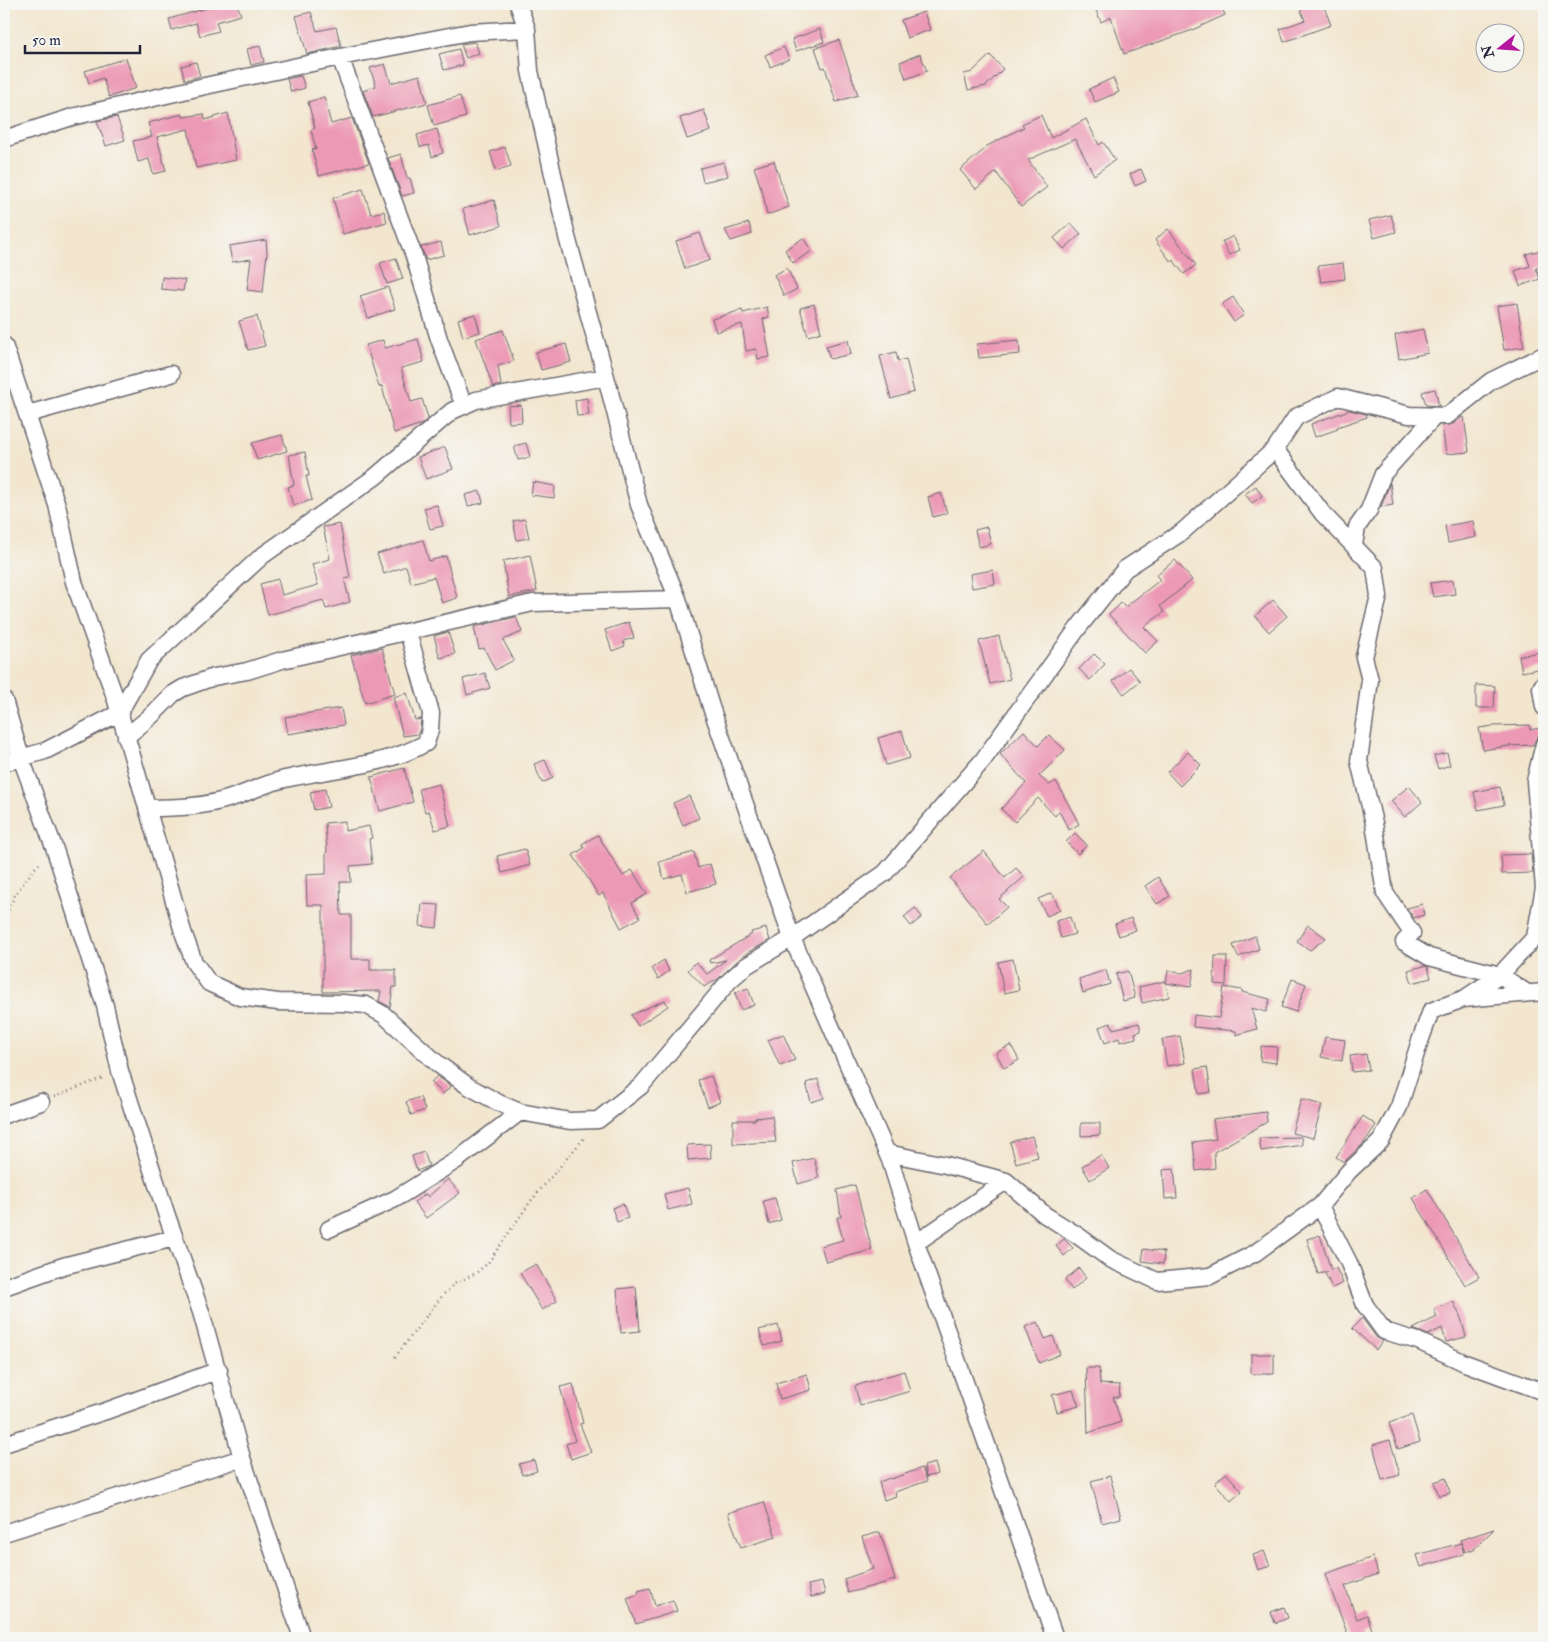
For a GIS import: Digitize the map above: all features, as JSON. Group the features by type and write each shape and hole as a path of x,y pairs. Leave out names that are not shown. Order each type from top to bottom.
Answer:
{"street":[{"path":"518,4 527,29 530,71 567,237 639,505 678,599 711,708 792,938 887,1153 916,1243 1055,1638"},
{"path":"4,139 72,118 205,86 470,32 527,29"},
{"path":"340,58 414,256 440,339 464,406"},
{"path":"4,345 57,505 76,589 120,713 183,932 194,962 209,983 240,997 278,1002 343,1003 366,1006 384,1015 438,1064 468,1086 520,1112 570,1121 598,1120 641,1086 729,981 746,966 792,938 885,873 984,760 1078,628 1126,569 1182,532 1275,449 1296,417 1338,396 1409,415 1447,416 1491,381 1544,355"},
{"path":"28,414 171,374"},
{"path":"4,763 45,751 120,713 149,660 262,556 375,477 452,411 476,400 606,377"},
{"path":"1354,545 1357,527 1369,510 1383,474 1435,416"},
{"path":"1275,449 1323,514 1375,568 1379,596 1364,658 1370,680 1359,761 1374,823 1385,893 1412,933 1404,942 1430,957 1500,975 1527,993"},
{"path":"126,737 173,694 183,688 214,678 350,643 408,632 533,603 678,599"},
{"path":"147,808 187,808 233,798 278,780 350,767 411,751 426,743 430,730 431,713 408,632"},
{"path":"1544,683 1541,688 1544,707"},
{"path":"4,700 105,1006 120,1071 174,1238 201,1312 219,1370 242,1458 302,1638"},
{"path":"887,1153 946,1165 1006,1181 1045,1215 1110,1259 1157,1281 1210,1276 1255,1253 1320,1206 1349,1171 1381,1141 1399,1107 1418,1044 1431,1012 1463,999 1500,975 1535,937 1544,888 1535,781 1544,744"},
{"path":"1463,999 1544,992"},
{"path":"4,1115 41,1102"},
{"path":"329,1229 395,1199 457,1160 520,1112"},
{"path":"916,1243 1006,1181"},
{"path":"1320,1206 1349,1263 1365,1305 1384,1330 1418,1341 1465,1363 1544,1392"},
{"path":"4,1287 63,1266 174,1238"},
{"path":"4,1444 106,1411 219,1370"},
{"path":"4,1533 242,1458"}],"path":[{"path":"4,919 20,887 35,868 55,850"},
{"path":"41,1102 120,1071"},
{"path":"395,1357 442,1296 454,1284 476,1273 488,1263 530,1202 553,1177 598,1120"}],"building":[{"path":"221,4 237,4 241,15 216,22 219,31 200,36 196,23 172,30 169,19"},
{"path":"1093,4 1220,4 1225,15 1190,31 1124,54 1111,17 1101,22"},
{"path":"1298,4 1323,4 1331,25 1284,42 1280,29 1305,20"},
{"path":"311,12 317,31 336,27 341,46 307,54 296,16"},
{"path":"924,12 930,30 907,38 901,20"},
{"path":"820,29 824,42 796,51 792,39"},
{"path":"839,40 858,95 836,102 825,67 822,68 815,48"},
{"path":"475,42 479,53 466,58 461,44"},
{"path":"260,46 264,62 251,65 247,49"},
{"path":"784,47 789,59 770,67 765,55"},
{"path":"459,49 463,65 444,70 439,54"},
{"path":"920,54 927,71 906,79 900,62"},
{"path":"990,55 1003,69 986,86 968,90 964,74 972,72"},
{"path":"126,58 136,88 109,97 103,78 89,83 85,71"},
{"path":"196,62 200,76 185,80 181,66"},
{"path":"385,64 391,83 420,75 427,103 373,117 363,91 376,86 370,68"},
{"path":"301,76 305,88 291,92 287,79"},
{"path":"1113,78 1119,92 1095,102 1089,89"},
{"path":"460,96 466,117 434,126 428,105"},
{"path":"324,97 331,124 352,118 369,163 319,176 312,150 316,149 311,130 315,128 308,102"},
{"path":"704,110 711,131 687,139 680,118"},
{"path":"228,113 236,160 196,168 188,129 157,137 166,171 153,174 149,159 138,162 133,141 152,137 148,123 182,114 183,117 204,114 205,120"},
{"path":"1041,115 1051,138 1086,119 1099,145 1103,142 1115,160 1094,175 1075,139 1028,160 1047,187 1021,207 996,172 976,189 960,170 985,147 1024,127 1022,124"},
{"path":"117,117 125,140 106,146 97,121"},
{"path":"437,129 443,153 432,157 429,145 420,147 417,135"},
{"path":"505,147 511,166 496,171 490,152"},
{"path":"401,154 407,178 410,178 414,193 402,196 388,158"},
{"path":"774,161 789,207 767,215 763,194 754,167"},
{"path":"724,162 728,176 703,182 700,168"},
{"path":"1141,169 1146,181 1135,186 1130,174"},
{"path":"363,189 371,214 384,211 387,222 343,234 333,198"},
{"path":"494,200 501,226 470,235 463,209"},
{"path":"1391,215 1396,232 1374,238 1369,220"},
{"path":"749,223 752,234 731,241 725,230"},
{"path":"1071,223 1081,234 1064,249 1054,238"},
{"path":"1168,229 1196,265 1184,274 1173,260 1171,262 1155,240"},
{"path":"700,233 710,260 685,269 676,241"},
{"path":"1233,236 1240,250 1229,255 1222,242"},
{"path":"803,238 812,251 793,263 785,250"},
{"path":"266,240 267,252 263,292 247,290 251,259 232,262 229,246"},
{"path":"441,242 444,255 426,260 421,247"},
{"path":"1544,249 1544,266 1536,268 1540,279 1520,286 1515,271 1530,266 1526,254"},
{"path":"396,258 403,279 387,284 380,263"},
{"path":"1343,263 1345,279 1321,282 1318,266"},
{"path":"787,268 797,289 784,296 774,275"},
{"path":"162,277 185,280 183,291 161,289"},
{"path":"388,287 395,309 368,318 360,296"},
{"path":"1233,297 1244,315 1234,322 1222,304"},
{"path":"1517,303 1524,347 1504,350 1497,306"},
{"path":"814,304 821,332 808,336 800,308"},
{"path":"767,307 769,317 763,319 770,357 758,359 756,349 746,351 742,324 716,332 712,319 742,310 743,313"},
{"path":"475,314 480,332 463,337 458,319"},
{"path":"257,316 265,346 248,350 239,321"},
{"path":"1423,329 1428,353 1399,359 1395,335"},
{"path":"503,330 514,361 498,366 501,385 493,387 476,339"},
{"path":"418,339 424,362 401,368 411,402 422,399 428,418 422,424 394,433 382,386 379,387 366,345 383,340 385,348"},
{"path":"848,340 851,354 830,359 826,346"},
{"path":"1019,340 1020,354 979,358 977,344"},
{"path":"566,344 571,362 541,370 536,352"},
{"path":"896,352 898,361 906,359 914,392 891,399 880,356"},
{"path":"1435,389 1439,406 1426,405 1422,392"},
{"path":"587,398 589,415 577,416 575,400"},
{"path":"521,405 522,422 509,423 508,406"},
{"path":"1349,410 1366,414 1367,417 1315,437 1311,424"},
{"path":"1464,417 1469,452 1446,454 1442,426 1453,424"},
{"path":"282,435 287,451 257,460 252,443"},
{"path":"526,443 530,457 518,460 514,446"},
{"path":"445,447 453,469 426,479 418,457"},
{"path":"305,452 309,476 306,476 312,500 293,506 288,487 294,485 289,455"},
{"path":"533,482 555,486 554,498 531,495"},
{"path":"1390,483 1393,505 1381,507"},
{"path":"1256,486 1262,496 1252,503 1245,494"},
{"path":"480,491 483,503 468,506 465,495"},
{"path":"941,493 947,513 933,517 928,497"},
{"path":"437,505 443,526 430,529 424,508"},
{"path":"525,519 529,538 517,540 513,521"},
{"path":"1473,521 1476,537 1448,543 1445,526"},
{"path":"340,524 350,578 344,579 350,602 326,609 323,600 268,615 260,584 278,579 282,595 318,585 312,564 330,559 323,527"},
{"path":"987,527 991,544 979,547 975,530"},
{"path":"423,540 429,561 446,556 457,598 442,603 434,577 411,583 406,566 384,574 377,554"},
{"path":"530,555 537,591 509,597 503,561"},
{"path":"1175,560 1192,580 1160,606 1164,612 1144,627 1158,641 1145,653 1109,615 1121,603 1125,607 1160,580 1156,575"},
{"path":"993,570 995,584 972,588 970,574"},
{"path":"1453,580 1455,594 1433,597 1430,583"},
{"path":"1273,600 1287,616 1269,632 1255,616"},
{"path":"516,617 522,632 503,640 514,660 495,670 484,648 479,649 474,627"},
{"path":"629,622 634,638 623,641 625,646 612,651 605,630"},
{"path":"448,632 455,654 440,658 434,636"},
{"path":"999,636 1010,679 990,684 979,641"},
{"path":"382,648 395,694 365,703 351,655"},
{"path":"1540,652 1543,668 1522,672 1519,656"},
{"path":"1094,654 1105,664 1090,680 1079,669"},
{"path":"1129,668 1140,681 1124,694 1113,681"},
{"path":"485,673 490,688 467,695 463,679"},
{"path":"1476,685 1495,686 1494,708 1476,708"},
{"path":"407,693 415,720 421,719 418,734 403,736 393,697"},
{"path":"341,708 344,725 288,734 285,717"},
{"path":"1530,725 1530,730 1544,727 1544,734 1537,737 1533,745 1483,750 1479,728"},
{"path":"902,731 910,758 886,765 878,738"},
{"path":"1024,731 1038,746 1049,735 1065,750 1039,776 1049,785 1056,781 1079,824 1069,830 1059,811 1055,816 1038,798 1015,822 1001,809 1026,783 1000,754"},
{"path":"1188,752 1201,765 1180,786 1167,772"},
{"path":"1447,753 1450,765 1438,769 1434,756"},
{"path":"545,760 553,778 542,783 534,764"},
{"path":"404,768 413,802 380,811 371,777"},
{"path":"439,784 450,826 435,830 429,811 425,812 419,789"},
{"path":"1409,786 1422,802 1405,817 1391,801"},
{"path":"1500,787 1504,805 1478,810 1474,792"},
{"path":"325,789 329,807 314,810 310,792"},
{"path":"689,796 699,818 683,825 673,803"},
{"path":"345,821 345,831 369,826 372,838 369,839 372,864 350,866 351,882 340,882 341,915 351,915 351,959 370,959 370,970 396,970 396,987 393,987 390,1007 379,1001 381,991 323,992 323,905 307,905 306,875 326,874 325,823"},
{"path":"1075,833 1087,845 1078,854 1066,842"},
{"path":"598,835 623,876 632,870 647,894 632,903 640,918 621,928 603,893 599,896 573,855 584,848 582,844"},
{"path":"525,849 530,865 502,873 497,856"},
{"path":"984,851 1005,878 1016,868 1024,877 999,899 1007,907 988,924 950,878"},
{"path":"694,852 698,868 710,864 716,884 687,892 682,874 664,879 659,862"},
{"path":"1531,854 1533,873 1502,874 1501,855"},
{"path":"1158,877 1170,896 1157,904 1145,886"},
{"path":"1052,893 1060,910 1047,916 1038,899"},
{"path":"422,904 439,905 437,928 420,926"},
{"path":"1422,904 1424,915 1414,918 1407,908"},
{"path":"915,908 922,917 911,926 904,917"},
{"path":"1070,917 1075,934 1061,938 1056,921"},
{"path":"1131,918 1136,930 1119,936 1115,924"},
{"path":"1308,925 1326,938 1310,950 1297,941"},
{"path":"766,928 770,940 745,954 718,979 704,987 688,970 696,962 707,974 726,960 710,963 709,960 752,934 751,932"},
{"path":"1255,936 1259,949 1238,957 1233,945"},
{"path":"1215,956 1227,956 1226,985 1214,984"},
{"path":"1013,959 1019,990 1004,993 998,962"},
{"path":"664,960 669,971 658,979 652,968"},
{"path":"1424,966 1428,967 1431,978 1412,983 1408,970"},
{"path":"1194,969 1191,987 1166,983 1168,971 1182,973"},
{"path":"1106,970 1110,984 1083,993 1079,979"},
{"path":"1128,971 1135,998 1123,1001 1116,974"},
{"path":"1292,979 1306,984 1296,1012 1281,1007"},
{"path":"1165,981 1169,997 1142,1003 1139,987"},
{"path":"1224,987 1242,990 1242,992 1270,999 1266,1012 1251,1008 1257,1029 1236,1035 1236,1031 1193,1027 1194,1015 1219,1018"},
{"path":"748,988 754,1005 741,1010 735,993"},
{"path":"665,1000 668,1006 638,1026 631,1015"},
{"path":"1111,1023 1113,1029 1139,1023 1141,1031 1135,1033 1136,1038 1120,1042 1119,1038 1105,1043 1099,1027"},
{"path":"783,1034 795,1060 780,1066 768,1040"},
{"path":"1180,1036 1185,1063 1167,1066 1162,1039"},
{"path":"1325,1037 1345,1040 1342,1061 1321,1057"},
{"path":"1011,1045 1019,1060 1004,1068 996,1053"},
{"path":"1261,1046 1277,1047 1276,1063 1260,1061"},
{"path":"1366,1054 1369,1070 1352,1072 1350,1056"},
{"path":"1207,1067 1211,1092 1199,1094 1195,1069"},
{"path":"437,1076 451,1086 443,1094 431,1082"},
{"path":"711,1076 720,1102 708,1107 698,1080"},
{"path":"818,1079 824,1098 811,1102 806,1083"},
{"path":"420,1097 425,1110 411,1115 406,1102"},
{"path":"1301,1099 1322,1105 1313,1138 1292,1133"},
{"path":"1266,1112 1267,1122 1214,1152 1215,1168 1196,1171 1193,1142 1216,1139 1213,1119"},
{"path":"772,1116 776,1142 733,1144 733,1120 755,1120 755,1118"},
{"path":"1363,1116 1376,1125 1363,1144 1344,1162 1336,1157"},
{"path":"1081,1123 1100,1123 1100,1135 1081,1136"},
{"path":"1032,1136 1038,1157 1016,1163 1010,1142"},
{"path":"1301,1137 1302,1145 1261,1151 1259,1138"},
{"path":"710,1144 711,1158 688,1160 687,1145"},
{"path":"424,1152 429,1166 417,1171 412,1156"},
{"path":"1101,1155 1109,1168 1090,1180 1082,1166"},
{"path":"814,1158 819,1178 798,1184 793,1163"},
{"path":"1174,1169 1177,1198 1165,1199 1163,1170"},
{"path":"448,1179 460,1193 426,1218 414,1202 426,1194 428,1197"},
{"path":"855,1185 872,1250 826,1262 821,1246 843,1240 837,1217 841,1217 837,1190"},
{"path":"688,1188 692,1204 668,1210 664,1194"},
{"path":"1427,1189 1479,1277 1465,1285 1413,1198"},
{"path":"775,1198 781,1220 769,1224 763,1201"},
{"path":"623,1204 628,1218 617,1222 612,1208"},
{"path":"1320,1235 1331,1270 1336,1268 1343,1283 1332,1288 1325,1273 1328,1272 1318,1274 1307,1239"},
{"path":"1064,1239 1073,1248 1064,1256 1056,1246"},
{"path":"1144,1249 1164,1252 1163,1264 1142,1261"},
{"path":"536,1264 557,1301 542,1310 520,1273"},
{"path":"1079,1268 1086,1278 1072,1290 1065,1280"},
{"path":"636,1287 640,1331 621,1333 617,1289"},
{"path":"1453,1301 1461,1318 1466,1337 1446,1342 1442,1328 1428,1335 1413,1329 1437,1317 1434,1310"},
{"path":"1362,1318 1376,1337 1383,1341 1376,1350 1352,1328"},
{"path":"1038,1322 1045,1339 1053,1336 1060,1354 1039,1363 1025,1327"},
{"path":"778,1325 782,1341 764,1346 759,1330"},
{"path":"1251,1354 1274,1354 1274,1374 1251,1374"},
{"path":"1086,1368 1099,1368 1100,1384 1120,1385 1119,1397 1113,1397 1121,1422 1088,1433"},
{"path":"904,1371 910,1391 860,1406 855,1386"},
{"path":"807,1374 811,1390 780,1399 776,1383"},
{"path":"573,1384 583,1423 580,1424 591,1452 571,1459 566,1444 575,1441 560,1387"},
{"path":"1073,1390 1079,1406 1057,1412 1052,1395"},
{"path":"1412,1415 1420,1442 1398,1449 1389,1423"},
{"path":"1390,1440 1400,1475 1382,1480 1373,1445"},
{"path":"534,1460 537,1471 522,1475 519,1464"},
{"path":"935,1463 938,1474 926,1477 924,1466"},
{"path":"922,1468 927,1481 895,1492 896,1496 884,1500 879,1482"},
{"path":"1226,1473 1242,1491 1231,1501 1215,1483"},
{"path":"1110,1476 1121,1518 1102,1523 1091,1481"},
{"path":"1446,1478 1450,1493 1439,1496 1434,1482"},
{"path":"764,1502 776,1537 741,1548 728,1513"},
{"path":"1494,1529 1474,1549 1465,1552 1460,1540"},
{"path":"880,1532 895,1580 848,1593 844,1579 873,1569 862,1537"},
{"path":"1461,1543 1464,1554 1421,1567 1417,1555"},
{"path":"1264,1551 1270,1566 1258,1570 1253,1555"},
{"path":"1373,1557 1378,1574 1345,1586 1357,1619 1367,1615 1372,1630 1362,1634 1364,1638 1349,1638 1325,1574"},
{"path":"822,1582 825,1594 811,1597 808,1585"},
{"path":"650,1588 655,1606 673,1600 677,1611 636,1624 627,1598 639,1594 638,1591"},
{"path":"1284,1607 1288,1618 1275,1623 1271,1612"}]}
